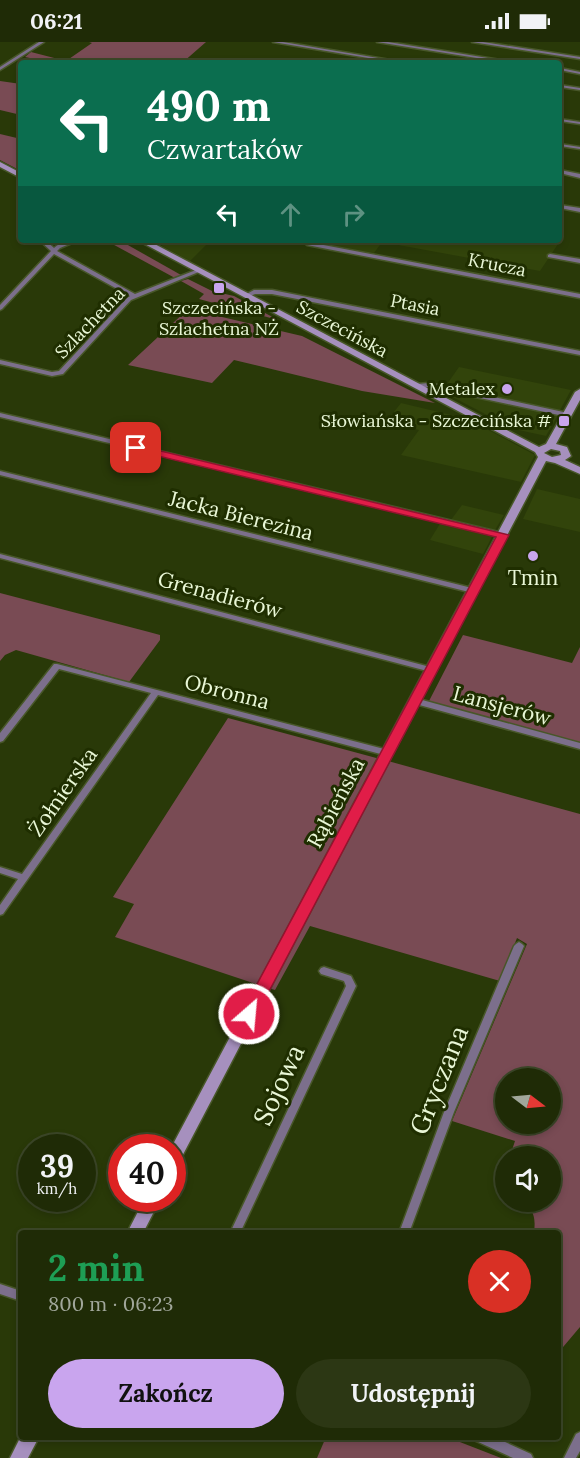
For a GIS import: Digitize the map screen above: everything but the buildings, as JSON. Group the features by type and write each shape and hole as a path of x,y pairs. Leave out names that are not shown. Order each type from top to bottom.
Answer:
{"street":[{"path":"0,69 42,42"},
{"path":"275,42 387,60"},
{"path":"379,42 497,60"},
{"path":"474,42 580,58"},
{"path":"562,69 580,73"},
{"path":"562,86 580,89"},
{"path":"562,120 580,123"},
{"path":"562,145 580,148"},
{"path":"0,164 18,174"},
{"path":"562,172 580,176"},
{"path":"562,207 580,210"},
{"path":"45,243 54,251 134,296"},
{"path":"0,308 54,251 70,243"},
{"name":"Szczecińska","path":"154,243 198,271 580,471"},
{"name":"Krucza","path":"311,243 310,245 580,296"},
{"path":"550,256 580,261"},
{"name":"Szlachetna","path":"0,362 52,374 61,373 134,296 198,271"},
{"name":"Ptasia","path":"246,296 254,292 272,292 580,353"},
{"path":"417,386 429,385 567,415"},
{"name":"Rąbieńska","path":"186,1135 503,535 551,454 567,415 580,392"},
{"path":"0,416 503,535"},
{"name":"Jacka Bierezina","path":"0,473 473,591"},
{"name":"Grenadierów","path":"0,556 431,670"},
{"name":"Obronna","path":"0,739 57,666 388,753"},
{"name":"Żołnierska","path":"0,912 156,693"},
{"name":"Lansjerów","path":"415,701 580,746"},
{"path":"0,870 25,878"},
{"name":"Gryczana","path":"405,1230 449,1112 519,946"},
{"name":"Sojowa","path":"236,1230 351,986 348,979 324,971"},
{"path":"137,1230 146,1212"},
{"path":"0,1289 18,1295"},
{"path":"570,1458 580,1437"},
{"path":"19,1458 28,1440"},
{"path":"487,1440 527,1458"}],"shaded area":[{"path":"89,42 206,42 185,60 67,60 92,43"},
{"path":"31,52 62,60 40,60 25,57"},
{"path":"0,81 18,84 18,114 0,110"},
{"path":"0,134 18,138 18,169 0,160"},
{"path":"111,243 124,243 181,275 175,278"},
{"path":"162,243 208,243 190,261 162,246"},
{"path":"316,243 381,243 374,253"},
{"path":"387,243 559,243 540,271"},
{"path":"188,279 212,291 234,296 278,320 199,299 204,294 181,281"},
{"path":"188,309 302,336 435,403 362,391 234,360 212,383 128,365"},
{"name":"Metalex","path":"459,367 571,390 559,412 445,387"},
{"name":"Metalex","path":"443,389 558,415 546,436 514,429 441,391"},
{"path":"401,403 468,419 535,455 521,482 401,455 419,430 386,422"},
{"path":"537,489 580,499 580,532 523,519"},
{"path":"462,505 504,515 495,530 451,520"},
{"path":"441,522 493,535 483,554 430,540"},
{"path":"0,593 160,635 160,640 129,682 16,650 5,655 0,661"},
{"path":"463,635 572,663 580,647 580,743 429,701"},
{"path":"228,718 380,759 259,985 115,937 134,904 113,897"},
{"path":"388,761 580,814 580,1327 561,1349 561,1230 534,1230 535,1221 531,1212 561,1212 561,1146 513,1146 515,1141 452,1121 527,944 517,938 500,981 310,926 275,990 268,988"},
{"path":"325,1440 455,1440 501,1458 317,1458"}],"place":[{"name":"Szczecińska - Szlachetna NŻ","path":"219,288"},
{"name":"Metalex","path":"507,389"},
{"name":"Słowiańska - Szczecińska #","path":"564,421"},
{"name":"Tmin","path":"533,556"}],"route":[{"path":"136,448 503,535 249,1014"}]}
